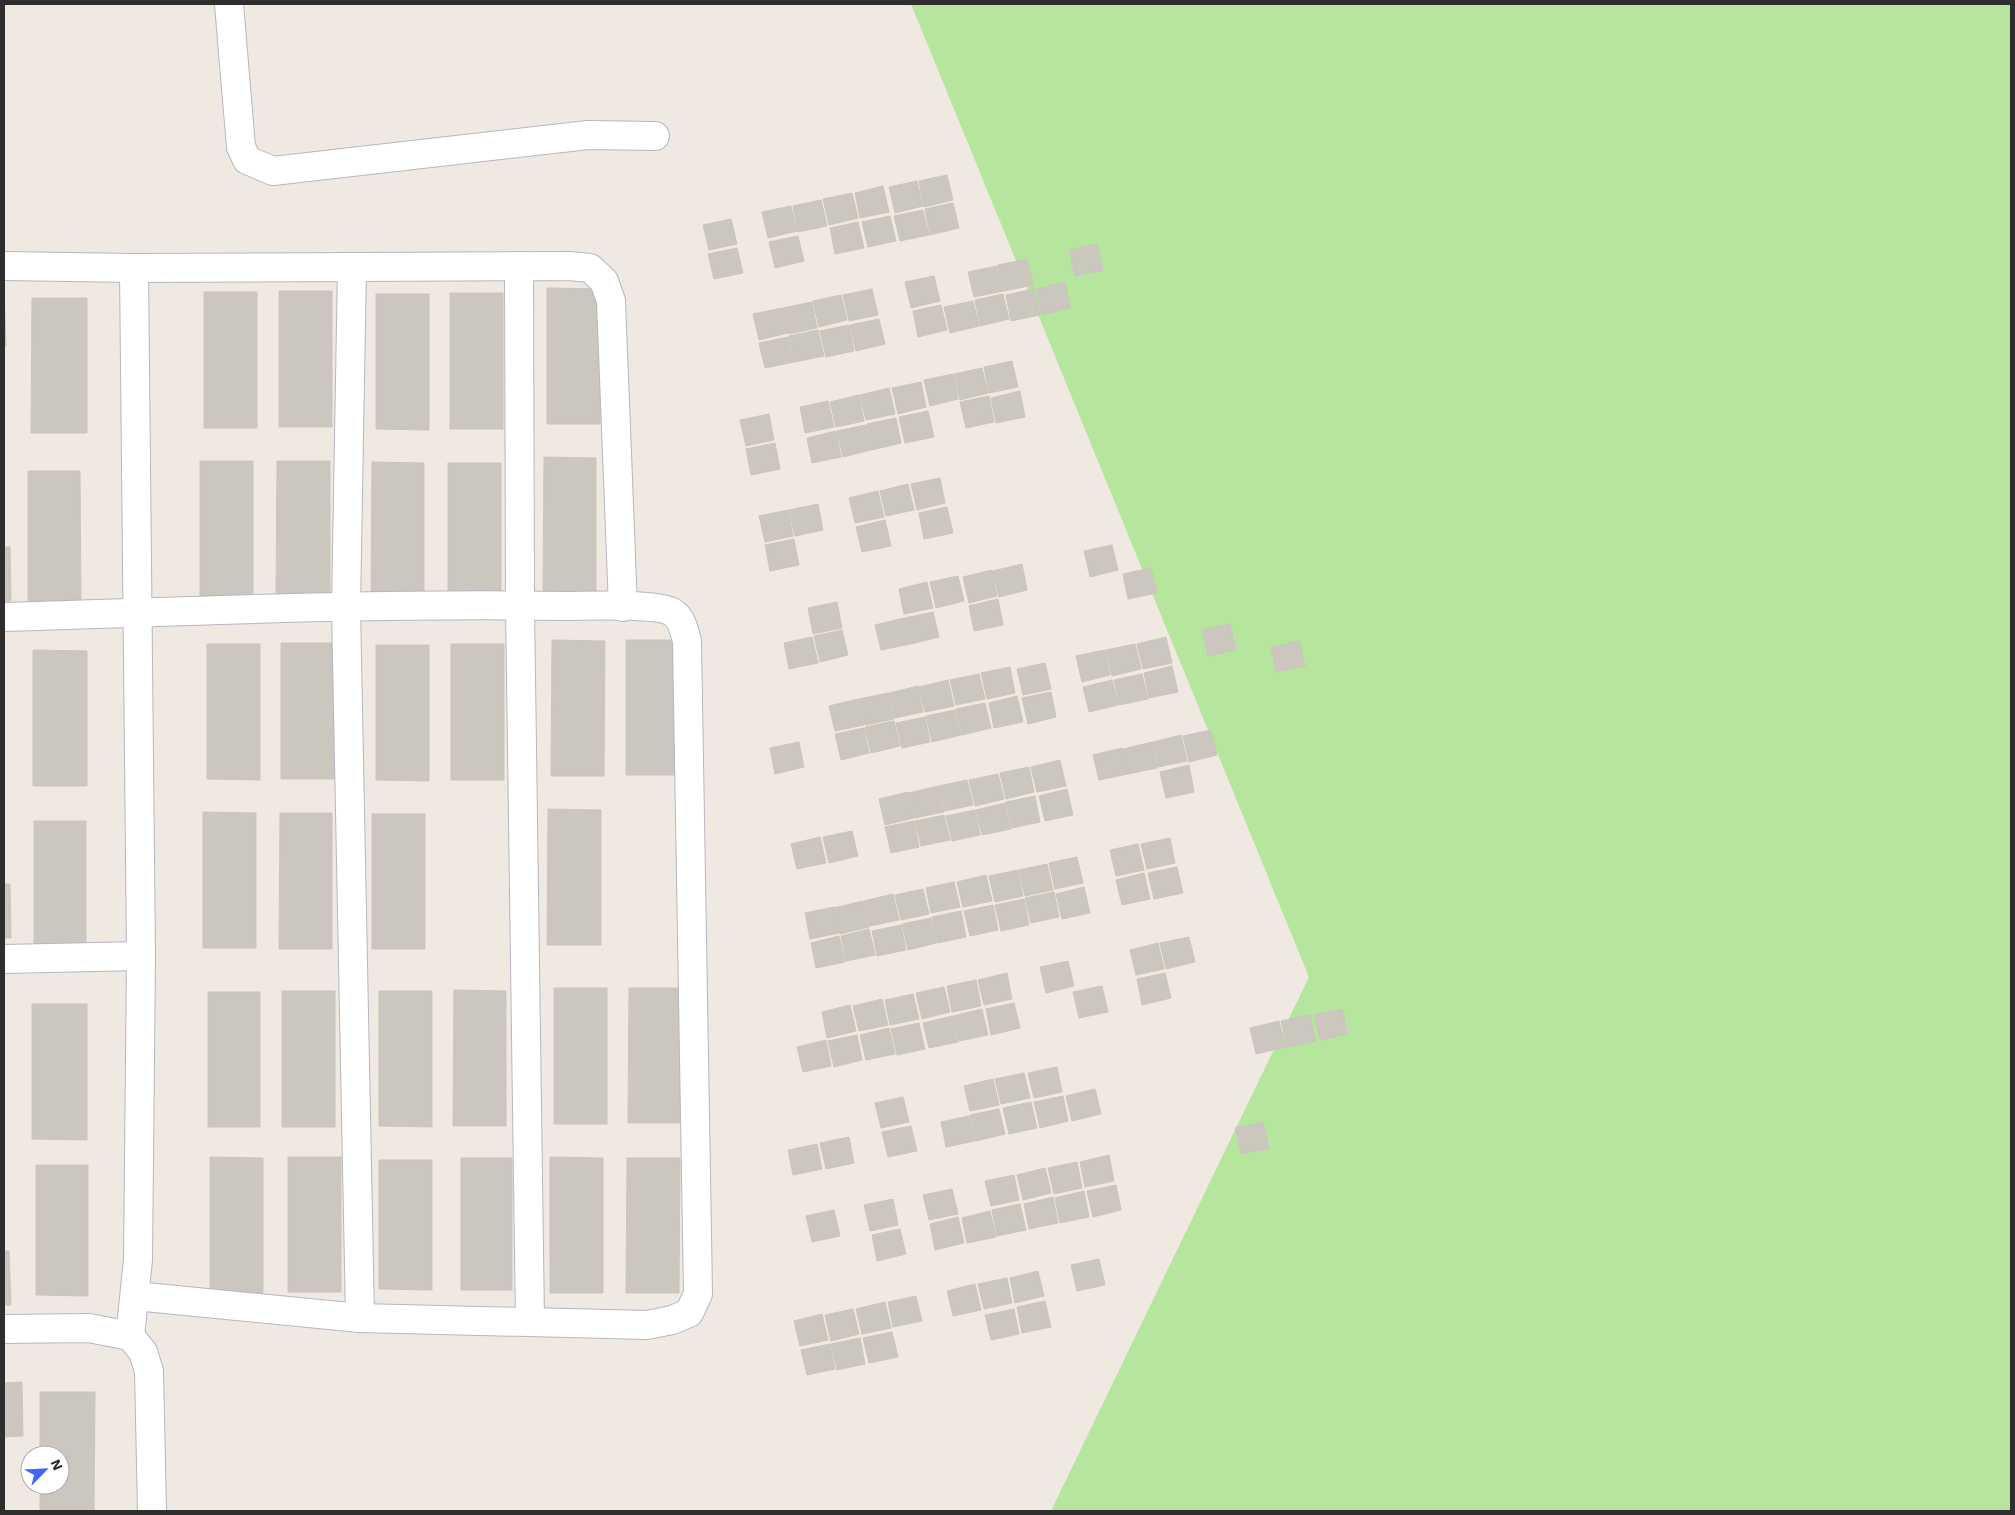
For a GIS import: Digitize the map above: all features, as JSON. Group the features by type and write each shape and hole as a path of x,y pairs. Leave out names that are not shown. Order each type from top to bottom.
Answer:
{"street":[{"path":"229,4 241,147 247,160 273,171 588,135 655,136"},
{"path":"4,266 134,268 519,266 590,268 604,281 611,301 622,607"},
{"path":"519,266 520,605 530,1321"},
{"path":"352,267 346,608 360,1318"},
{"path":"130,1336 138,1260 141,956 134,268"},
{"path":"4,617 138,612 520,605 650,606 672,612 683,624 687,641 698,1294 689,1313 672,1320 647,1325 360,1318 135,1296"},
{"path":"4,959 141,956"},
{"path":"4,1329 89,1328 130,1336 143,1352 149,1371 152,1511"}],"green space":[{"path":"911,4 2011,4 2011,1511 1051,1511 1309,977"}],"building":[{"path":"947,175 953,200 924,207 919,181"},
{"path":"917,181 923,206 895,213 889,187"},
{"path":"883,186 889,212 860,218 855,193"},
{"path":"852,193 858,218 829,225 823,199"},
{"path":"821,200 827,226 798,232 793,206"},
{"path":"953,203 959,228 930,235 925,209"},
{"path":"791,206 797,231 768,238 762,212"},
{"path":"923,210 929,235 900,241 894,216"},
{"path":"890,216 896,241 868,247 862,222"},
{"path":"731,219 737,244 709,250 703,225"},
{"path":"858,222 864,248 835,254 830,228"},
{"path":"798,236 804,261 775,268 769,242"},
{"path":"1097,244 1103,270 1075,276 1069,250"},
{"path":"737,248 743,273 714,279 708,254"},
{"path":"1027,259 1033,285 1004,291 998,265"},
{"path":"997,266 1003,291 974,297 968,272"},
{"path":"934,276 940,301 911,308 905,282"},
{"path":"1065,282 1070,308 1042,315 1036,289"},
{"path":"547,288 601,289 600,424 547,424"},
{"path":"872,289 878,315 849,321 843,295"},
{"path":"1034,289 1040,315 1011,321 1006,295"},
{"path":"279,291 332,291 332,427 279,427"},
{"path":"4,292 6,346 4,346"},
{"path":"204,292 257,292 257,428 204,428"},
{"path":"450,293 503,293 503,429 450,429"},
{"path":"376,294 429,294 429,430 376,429"},
{"path":"1003,294 1009,319 980,326 975,300"},
{"path":"841,295 847,320 819,327 813,301"},
{"path":"32,298 87,298 87,433 31,433"},
{"path":"973,301 979,326 950,333 944,307"},
{"path":"812,302 817,328 789,334 783,308"},
{"path":"941,305 947,330 918,337 913,311"},
{"path":"782,308 788,333 759,340 753,314"},
{"path":"879,319 885,344 856,351 850,325"},
{"path":"849,325 854,351 826,357 820,331"},
{"path":"818,330 824,356 795,362 789,336"},
{"path":"788,337 794,362 765,368 759,343"},
{"path":"1012,361 1018,387 989,393 984,367"},
{"path":"982,368 988,393 960,400 954,374"},
{"path":"953,374 958,399 930,406 924,380"},
{"path":"921,382 926,407 898,414 892,388"},
{"path":"889,388 895,414 866,420 860,395"},
{"path":"1020,391 1025,417 996,423 991,398"},
{"path":"859,395 864,421 836,427 830,402"},
{"path":"989,396 994,422 966,428 960,402"},
{"path":"828,401 834,427 805,433 800,407"},
{"path":"928,411 934,437 905,443 899,417"},
{"path":"769,414 774,440 746,446 740,420"},
{"path":"896,418 901,443 872,450 867,424"},
{"path":"866,425 871,450 843,457 837,431"},
{"path":"836,431 841,457 812,463 807,438"},
{"path":"775,443 780,469 751,475 746,449"},
{"path":"544,457 596,458 596,593 543,593"},
{"path":"200,461 253,461 253,596 200,596"},
{"path":"277,461 330,461 330,597 276,597"},
{"path":"372,462 424,463 424,598 371,598"},
{"path":"448,463 501,463 501,599 448,599"},
{"path":"28,471 80,471 81,602 28,602"},
{"path":"940,478 945,503 917,510 911,484"},
{"path":"908,484 914,510 886,516 880,491"},
{"path":"878,491 884,517 855,523 849,498"},
{"path":"818,504 823,530 795,536 789,510"},
{"path":"947,507 953,533 924,539 919,513"},
{"path":"788,510 793,536 765,542 759,516"},
{"path":"885,520 891,546 862,552 856,527"},
{"path":"794,539 799,565 770,571 765,545"},
{"path":"1112,545 1118,570 1090,577 1084,551"},
{"path":"4,547 10,547 11,601 4,601"},
{"path":"1022,564 1027,590 999,597 993,571"},
{"path":"1151,568 1157,593 1128,599 1123,574"},
{"path":"992,570 997,596 969,603 963,577"},
{"path":"958,576 964,601 936,608 930,582"},
{"path":"927,582 933,608 904,614 899,589"},
{"path":"998,599 1003,625 974,631 969,606"},
{"path":"837,602 842,628 813,634 808,608"},
{"path":"933,612 939,637 911,644 905,618"},
{"path":"904,618 910,644 881,650 875,625"},
{"path":"1230,624 1236,650 1208,656 1202,630"},
{"path":"842,630 848,655 820,662 814,636"},
{"path":"812,637 818,663 789,669 784,643"},
{"path":"1166,637 1172,663 1143,669 1137,644"},
{"path":"552,640 605,641 604,776 551,776"},
{"path":"626,640 679,640 679,775 626,775"},
{"path":"1299,641 1305,666 1276,672 1271,647"},
{"path":"281,643 335,643 334,779 281,779"},
{"path":"207,644 260,644 260,780 207,779"},
{"path":"451,644 504,644 504,780 451,780"},
{"path":"1135,644 1141,669 1112,676 1106,650"},
{"path":"376,645 429,645 429,781 376,780"},
{"path":"33,650 87,651 87,786 33,786"},
{"path":"1105,650 1110,675 1082,682 1076,656"},
{"path":"1045,663 1051,689 1023,695 1017,669"},
{"path":"1172,666 1178,692 1149,698 1144,673"},
{"path":"1010,667 1015,693 987,699 981,673"},
{"path":"979,674 985,699 956,705 950,680"},
{"path":"1142,674 1148,699 1119,705 1114,680"},
{"path":"948,680 954,706 925,712 919,687"},
{"path":"1112,680 1118,705 1089,712 1083,687"},
{"path":"918,686 923,712 895,718 889,693"},
{"path":"1051,692 1056,717 1028,724 1022,698"},
{"path":"888,693 894,719 865,725 859,699"},
{"path":"1017,696 1023,722 994,728 989,703"},
{"path":"858,699 864,725 835,731 829,706"},
{"path":"985,703 991,728 962,735 956,709"},
{"path":"955,710 961,735 932,742 926,716"},
{"path":"925,717 930,742 902,748 896,723"},
{"path":"894,721 900,746 871,753 865,727"},
{"path":"864,728 869,753 841,760 835,734"},
{"path":"1211,730 1217,755 1189,762 1183,736"},
{"path":"1181,735 1187,761 1158,767 1153,742"},
{"path":"799,742 804,767 775,774 770,748"},
{"path":"1152,742 1157,768 1128,774 1123,749"},
{"path":"1122,748 1128,774 1099,780 1093,755"},
{"path":"1060,760 1066,786 1037,792 1031,767"},
{"path":"1189,765 1194,792 1166,798 1160,772"},
{"path":"1029,767 1034,792 1006,799 1000,773"},
{"path":"998,774 1004,799 975,806 969,780"},
{"path":"967,780 973,805 945,811 939,786"},
{"path":"938,786 944,812 915,818 909,793"},
{"path":"1067,789 1073,815 1045,821 1039,796"},
{"path":"908,792 914,818 885,825 879,799"},
{"path":"1035,796 1040,822 1012,828 1006,802"},
{"path":"1005,803 1011,829 982,835 976,810"},
{"path":"548,809 601,810 601,945 547,945"},
{"path":"975,810 980,835 952,841 946,816"},
{"path":"203,812 256,813 256,948 203,948"},
{"path":"280,813 332,813 332,949 279,949"},
{"path":"372,814 425,814 425,949 372,949"},
{"path":"944,815 950,840 921,846 915,821"},
{"path":"34,821 86,821 86,952 34,952"},
{"path":"914,821 919,847 891,853 885,827"},
{"path":"852,831 858,856 829,863 823,837"},
{"path":"820,837 826,863 797,869 791,844"},
{"path":"1170,838 1175,863 1147,869 1141,844"},
{"path":"1138,844 1144,870 1116,876 1110,850"},
{"path":"1077,857 1083,883 1055,889 1049,863"},
{"path":"1047,864 1053,890 1025,896 1019,870"},
{"path":"1177,867 1183,893 1154,899 1148,873"},
{"path":"1018,870 1023,896 995,902 989,876"},
{"path":"1144,873 1150,899 1122,905 1116,880"},
{"path":"986,875 992,901 963,907 957,882"},
{"path":"954,882 960,907 931,913 926,888"},
{"path":"4,884 10,884 11,938 4,938"},
{"path":"1084,887 1090,913 1062,919 1056,894"},
{"path":"923,889 929,914 901,920 895,895"},
{"path":"1054,892 1059,917 1031,923 1025,898"},
{"path":"893,894 899,920 870,926 864,901"},
{"path":"1024,899 1029,925 1001,931 995,905"},
{"path":"863,901 869,927 840,934 834,908"},
{"path":"993,905 998,930 970,936 964,911"},
{"path":"834,907 839,933 810,939 805,913"},
{"path":"961,911 966,937 937,943 932,917"},
{"path":"931,918 936,943 908,950 902,924"},
{"path":"901,925 906,950 877,956 872,931"},
{"path":"869,929 875,955 846,961 841,936"},
{"path":"839,936 845,962 816,968 811,943"},
{"path":"1189,937 1195,962 1166,969 1160,943"},
{"path":"1158,943 1164,969 1136,975 1130,950"},
{"path":"1068,961 1074,986 1046,993 1040,967"},
{"path":"1007,973 1012,999 984,1005 978,980"},
{"path":"1165,973 1171,998 1142,1005 1137,979"},
{"path":"976,980 981,1006 952,1012 947,986"},
{"path":"1102,986 1108,1012 1079,1018 1073,992"},
{"path":"944,987 950,1012 922,1019 916,993"},
{"path":"554,988 607,988 607,1124 554,1124"},
{"path":"629,988 681,988 681,1123 628,1123"},
{"path":"454,990 506,991 506,1126 453,1126"},
{"path":"282,991 335,991 335,1127 282,1127"},
{"path":"379,991 432,991 432,1127 379,1126"},
{"path":"208,992 260,992 260,1127 208,1127"},
{"path":"913,994 919,1019 890,1025 885,1000"},
{"path":"882,999 888,1025 859,1031 853,1006"},
{"path":"1014,1003 1020,1028 991,1035 986,1009"},
{"path":"32,1004 87,1004 87,1140 32,1139"},
{"path":"850,1005 856,1031 827,1038 822,1012"},
{"path":"982,1009 988,1035 959,1041 953,1016"},
{"path":"1342,1009 1348,1034 1320,1040 1314,1015"},
{"path":"1310,1015 1316,1041 1287,1047 1281,1021"},
{"path":"952,1016 958,1042 929,1048 923,1023"},
{"path":"1279,1021 1285,1047 1256,1054 1250,1028"},
{"path":"919,1023 925,1049 897,1055 891,1029"},
{"path":"889,1028 895,1054 866,1060 860,1035"},
{"path":"857,1035 862,1060 834,1067 828,1041"},
{"path":"826,1040 831,1066 803,1072 797,1047"},
{"path":"1057,1067 1062,1092 1034,1098 1028,1073"},
{"path":"1024,1073 1030,1098 1001,1104 995,1079"},
{"path":"993,1079 999,1105 970,1111 964,1086"},
{"path":"1095,1089 1101,1114 1072,1121 1066,1096"},
{"path":"1063,1096 1068,1121 1040,1128 1034,1102"},
{"path":"903,1097 909,1122 881,1128 875,1103"},
{"path":"1031,1102 1037,1128 1009,1134 1003,1108"},
{"path":"999,1109 1005,1134 976,1141 970,1115"},
{"path":"969,1116 975,1141 946,1147 941,1122"},
{"path":"1263,1122 1269,1148 1241,1154 1235,1128"},
{"path":"911,1126 917,1151 888,1157 882,1132"},
{"path":"849,1137 854,1163 826,1169 820,1143"},
{"path":"817,1144 822,1169 793,1175 788,1150"},
{"path":"1109,1155 1114,1181 1085,1187 1080,1162"},
{"path":"210,1157 263,1158 263,1293 210,1293"},
{"path":"288,1157 341,1157 341,1292 288,1292"},
{"path":"550,1157 603,1158 603,1293 550,1293"},
{"path":"461,1158 512,1158 512,1290 461,1290"},
{"path":"627,1158 680,1158 679,1293 626,1293"},
{"path":"379,1160 432,1160 432,1290 379,1289"},
{"path":"1077,1162 1082,1188 1054,1194 1048,1168"},
{"path":"36,1165 88,1165 88,1296 36,1295"},
{"path":"1045,1168 1051,1193 1023,1200 1017,1175"},
{"path":"1014,1175 1019,1200 991,1206 985,1181"},
{"path":"1116,1185 1121,1210 1093,1217 1087,1191"},
{"path":"952,1189 958,1214 929,1220 923,1195"},
{"path":"1084,1191 1089,1217 1060,1223 1055,1198"},
{"path":"1053,1197 1058,1223 1029,1229 1024,1204"},
{"path":"893,1199 898,1225 870,1231 864,1205"},
{"path":"1020,1204 1026,1230 997,1236 992,1210"},
{"path":"834,1210 840,1236 812,1242 806,1216"},
{"path":"990,1211 996,1237 967,1243 962,1218"},
{"path":"958,1217 964,1243 935,1250 930,1224"},
{"path":"900,1229 906,1254 877,1261 872,1235"},
{"path":"4,1251 9,1251 11,1305 4,1305"},
{"path":"1099,1259 1105,1285 1077,1291 1071,1265"},
{"path":"1038,1271 1044,1296 1015,1303 1010,1278"},
{"path":"1007,1278 1012,1303 984,1309 978,1284"},
{"path":"975,1284 981,1310 953,1316 947,1291"},
{"path":"916,1296 922,1321 893,1327 888,1302"},
{"path":"1045,1301 1051,1327 1022,1333 1017,1307"},
{"path":"885,1302 891,1328 862,1334 856,1309"},
{"path":"853,1309 859,1334 831,1341 825,1315"},
{"path":"1014,1309 1019,1334 991,1340 985,1315"},
{"path":"822,1314 828,1340 800,1346 794,1321"},
{"path":"892,1332 898,1357 869,1363 863,1338"},
{"path":"860,1338 865,1364 837,1370 831,1344"},
{"path":"830,1344 835,1369 807,1375 801,1350"},
{"path":"22,1382 23,1436 4,1437 4,1383"},
{"path":"40,1392 95,1392 94,1511 40,1511 40,1495 70,1495 70,1445 40,1445"}]}
